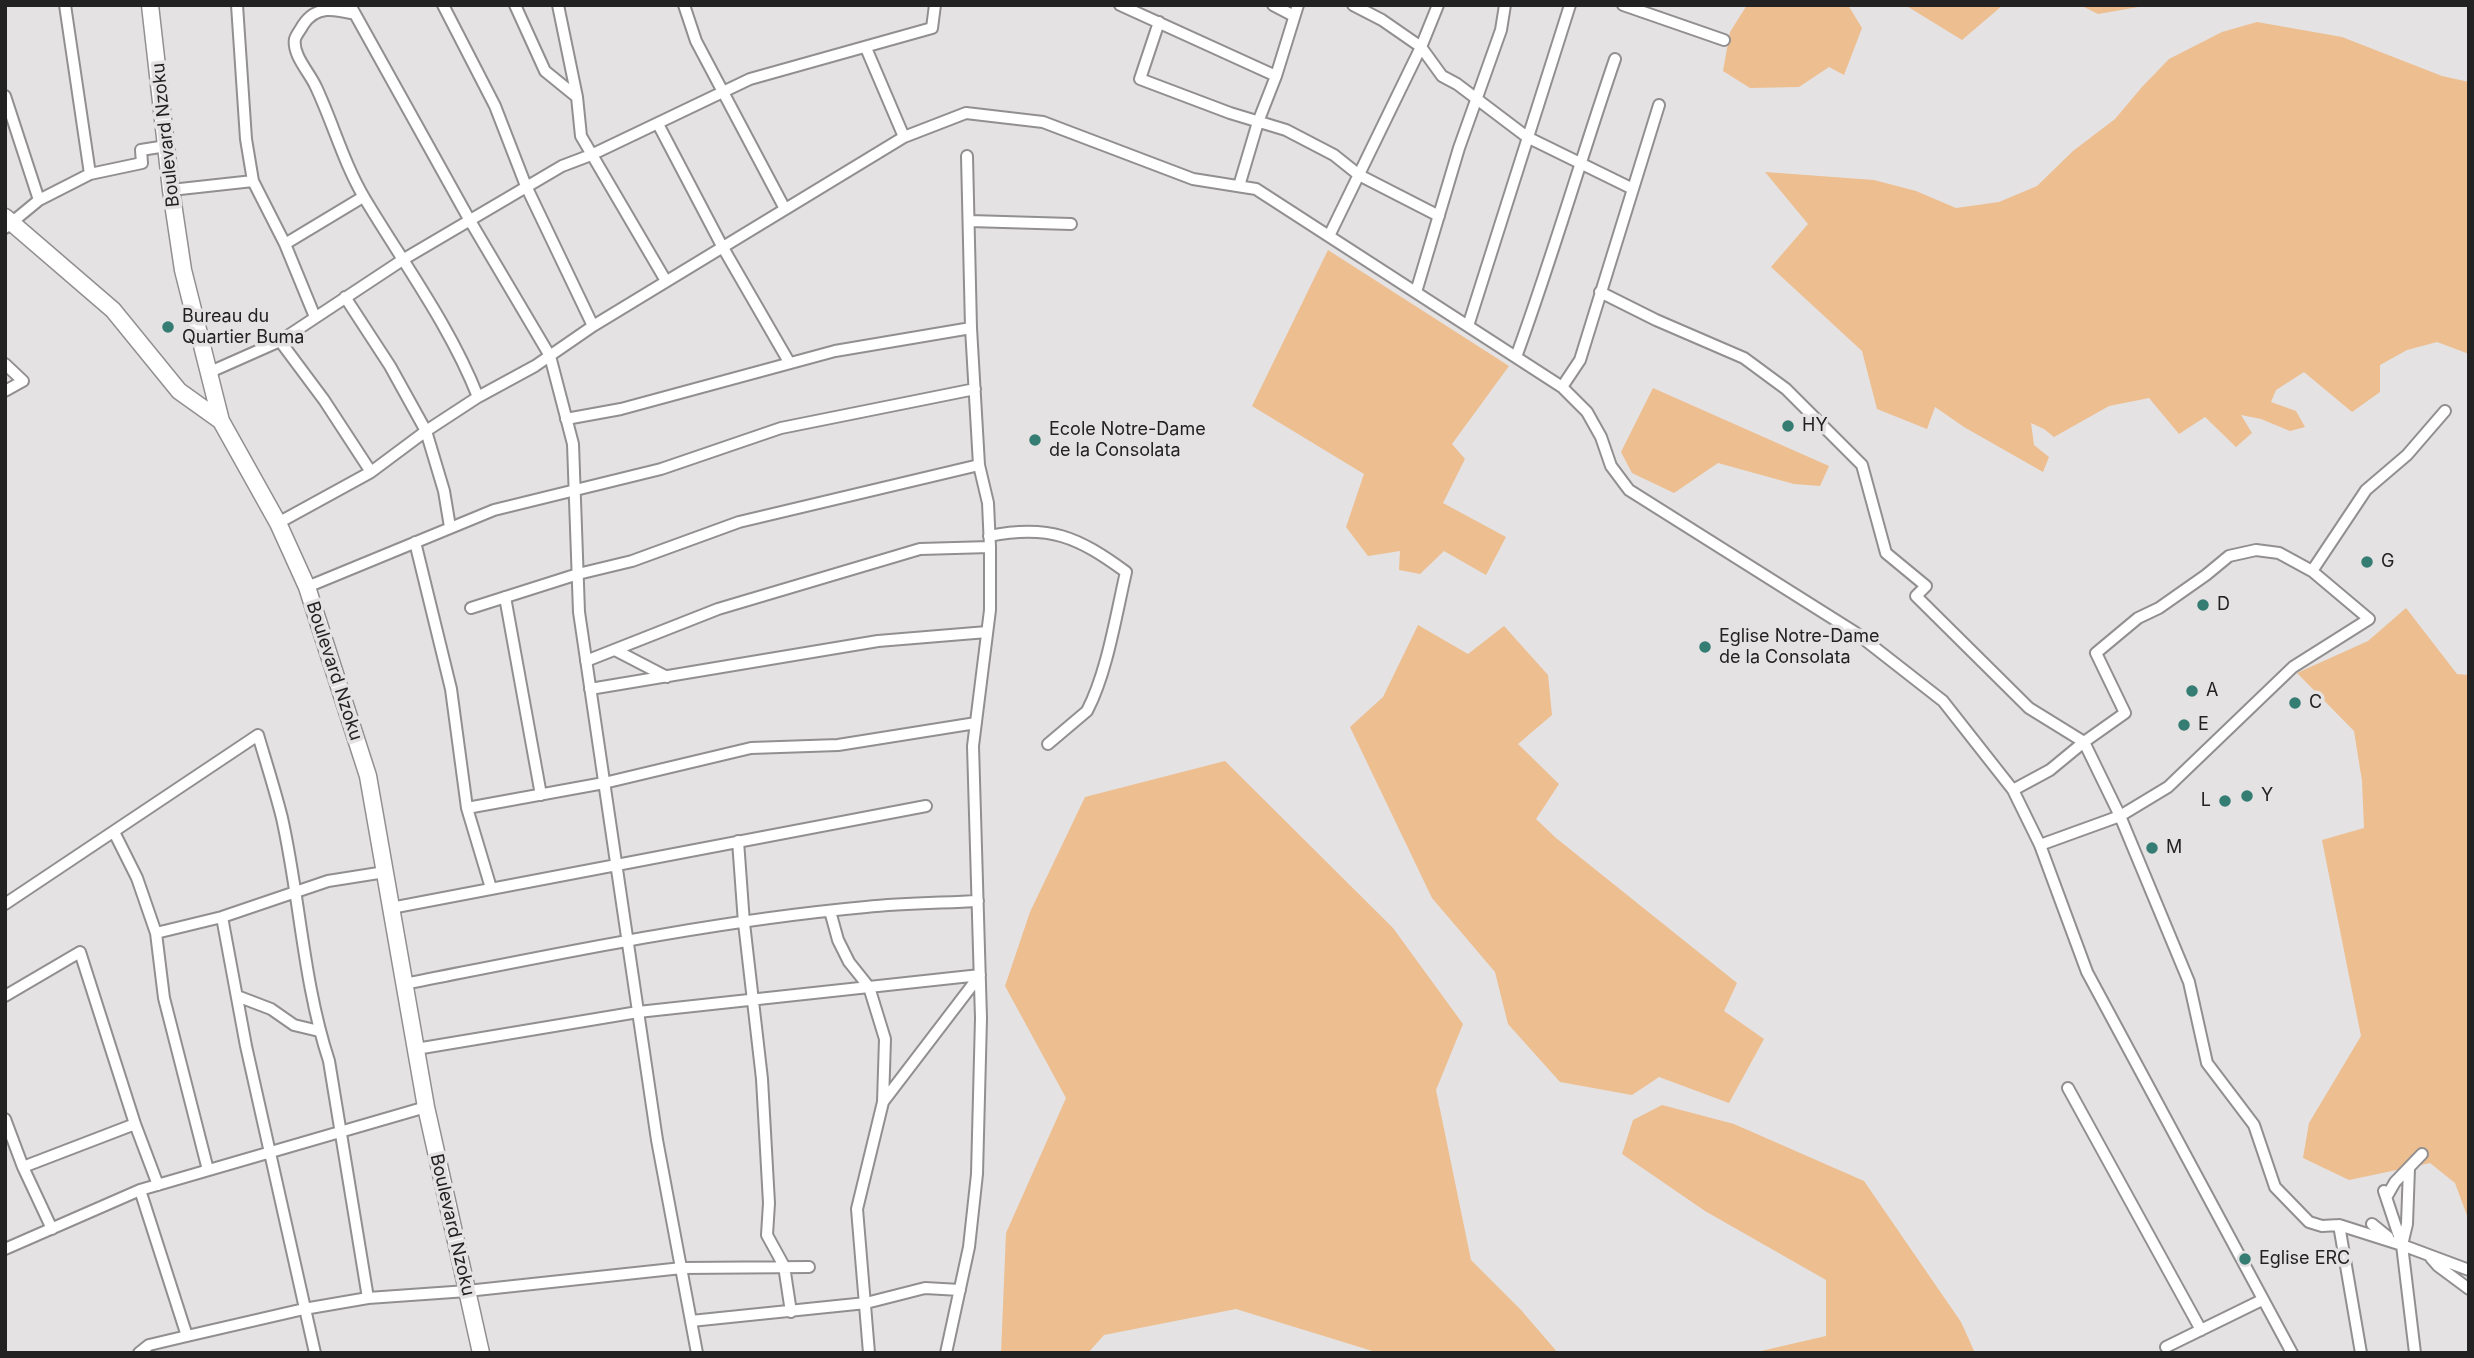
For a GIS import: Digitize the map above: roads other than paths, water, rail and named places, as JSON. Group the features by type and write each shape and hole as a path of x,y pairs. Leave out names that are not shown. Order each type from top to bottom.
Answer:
{"street":[{"path":"65,5 90,174"},
{"name":"Boulevard Nzoku","path":"150,5 183,270 221,421 278,523 307,587 368,776 426,1107 481,1353"},
{"path":"237,5 246,139 253,181 285,244 314,317"},
{"path":"443,5 495,106 526,186 593,326"},
{"path":"515,5 545,71 577,97"},
{"path":"558,5 577,97 581,136 666,281"},
{"path":"684,5 696,41 785,209"},
{"path":"210,372 279,341 404,258 562,166 658,124 750,79 932,28 935,5"},
{"path":"1120,5 1276,76"},
{"path":"1239,186 1296,11 1273,5"},
{"path":"1353,5 1382,20 1421,47 1442,76 1527,137 1633,189"},
{"path":"1329,236 1421,47 1438,5"},
{"path":"1468,326 1570,5"},
{"path":"1623,5 1724,40"},
{"path":"1416,292 1458,148 1501,30 1504,6"},
{"path":"478,397 467,370 404,258 363,197 315,83 296,50 295,38 311,15 320,10 352,10 468,219 550,356 573,444 579,612 657,1140 697,1353"},
{"path":"1159,22 1140,79 1286,130 1334,155 1359,175 1439,216"},
{"path":"866,48 904,137"},
{"path":"1516,357 1544,282 1579,163 1615,59"},
{"path":"5,96 39,200"},
{"path":"1562,387 1580,360 1659,104"},
{"path":"278,523 371,472 478,397 550,356 593,326 722,246 904,137 966,113 1043,122 1193,179 1256,189 1562,387 1587,412 1601,437 1611,466 1629,490 1856,633 1943,701 2013,790 2040,845 2087,972 2292,1353"},
{"path":"658,124 722,246 789,362"},
{"path":"166,146 141,150 142,163 90,174 39,200 7,223 113,310 178,391 221,421"},
{"path":"946,1353 969,1247 977,1174 981,1018 973,746 990,610 988,503 979,465 971,328 967,156"},
{"path":"171,190 253,181"},
{"path":"285,244 363,197"},
{"path":"970,221 1071,224"},
{"path":"1600,292 1656,320 1744,358 1786,389 1862,465 1886,553 1926,586 1916,596 2029,708 2084,741 2120,816 2189,982 2207,1063 2254,1125 2275,1187 2309,1222 2322,1226 2339,1225 2469,1270"},
{"path":"345,297 390,366 426,431 444,491 450,527"},
{"path":"566,419 621,409 789,362 862,345 971,328"},
{"path":"279,341 324,400 371,472"},
{"path":"5,364 23,382 5,391"},
{"path":"307,587 494,510 661,469 781,428 975,389"},
{"path":"2312,571 2366,489 2407,455 2445,411"},
{"path":"471,608 632,561 739,522 979,465"},
{"path":"586,661 718,610 920,549 989,541 1026,533 1061,534 1083,543 1126,572 1099,682 1090,705 1087,711 1048,744"},
{"path":"415,542 451,689 467,808 491,888"},
{"path":"2013,790 2050,770 2084,741 2125,713 2096,653 2138,618 2159,608 2229,555 2256,550 2279,553 2312,571 2369,619 2293,667 2168,786 2120,816 2040,845"},
{"path":"505,597 541,795"},
{"path":"590,689 878,641 988,632"},
{"path":"615,650 667,677"},
{"path":"467,808 604,783 751,748 838,745 976,723"},
{"path":"5,904 258,735 282,818 319,1031 329,1060 368,1298"},
{"path":"391,908 926,806"},
{"path":"114,832 137,878 156,933 164,999 208,1170"},
{"path":"738,841 744,923 762,1079 769,1203 767,1235 784,1266 791,1312"},
{"path":"156,933 222,917 328,881 385,872"},
{"path":"404,984 627,941 744,923 867,906 978,901"},
{"path":"830,912 838,940 849,962 869,986 885,1039 883,1102 857,1209 869,1353"},
{"path":"222,917 270,1153 315,1353"},
{"path":"5,996 80,952 135,1124 158,1185"},
{"path":"415,1049 638,1012 980,975"},
{"path":"883,1102 980,975"},
{"path":"237,996 271,1009 294,1025 319,1031"},
{"path":"2068,1088 2201,1330"},
{"path":"5,1249 140,1190 426,1107"},
{"path":"5,1119 23,1167 52,1229"},
{"path":"23,1167 135,1124"},
{"path":"2414,1353 2402,1245 2385,1194 2422,1154"},
{"path":"2402,1245 2407,1224 2409,1168"},
{"path":"2392,1211 2400,1179"},
{"path":"140,1190 187,1336"},
{"path":"2372,1224 2382,1234 2402,1245"},
{"path":"2339,1225 2361,1353"},
{"path":"2430,1255 2438,1266 2467,1287"},
{"path":"139,1353 149,1345 304,1309 368,1298 467,1291 682,1268 809,1267"},
{"path":"691,1321 866,1303 925,1288 960,1290"},
{"path":"2166,1347 2262,1300"}],"place":[{"name":"Bureau du Quartier Buma","path":"168,327"},
{"name":"HY","path":"1788,426"},
{"name":"Ecole Notre-Dame de la Consolata","path":"1035,440"},
{"name":"G","path":"2367,562"},
{"name":"D","path":"2203,605"},
{"name":"Eglise Notre-Dame de la Consolata","path":"1705,647"},
{"name":"A","path":"2192,691"},
{"name":"C","path":"2295,703"},
{"name":"E","path":"2184,725"},
{"name":"Y","path":"2247,796"},
{"name":"L","path":"2225,801"},
{"name":"M","path":"2152,848"},
{"name":"Eglise ERC","path":"2245,1259"}]}
